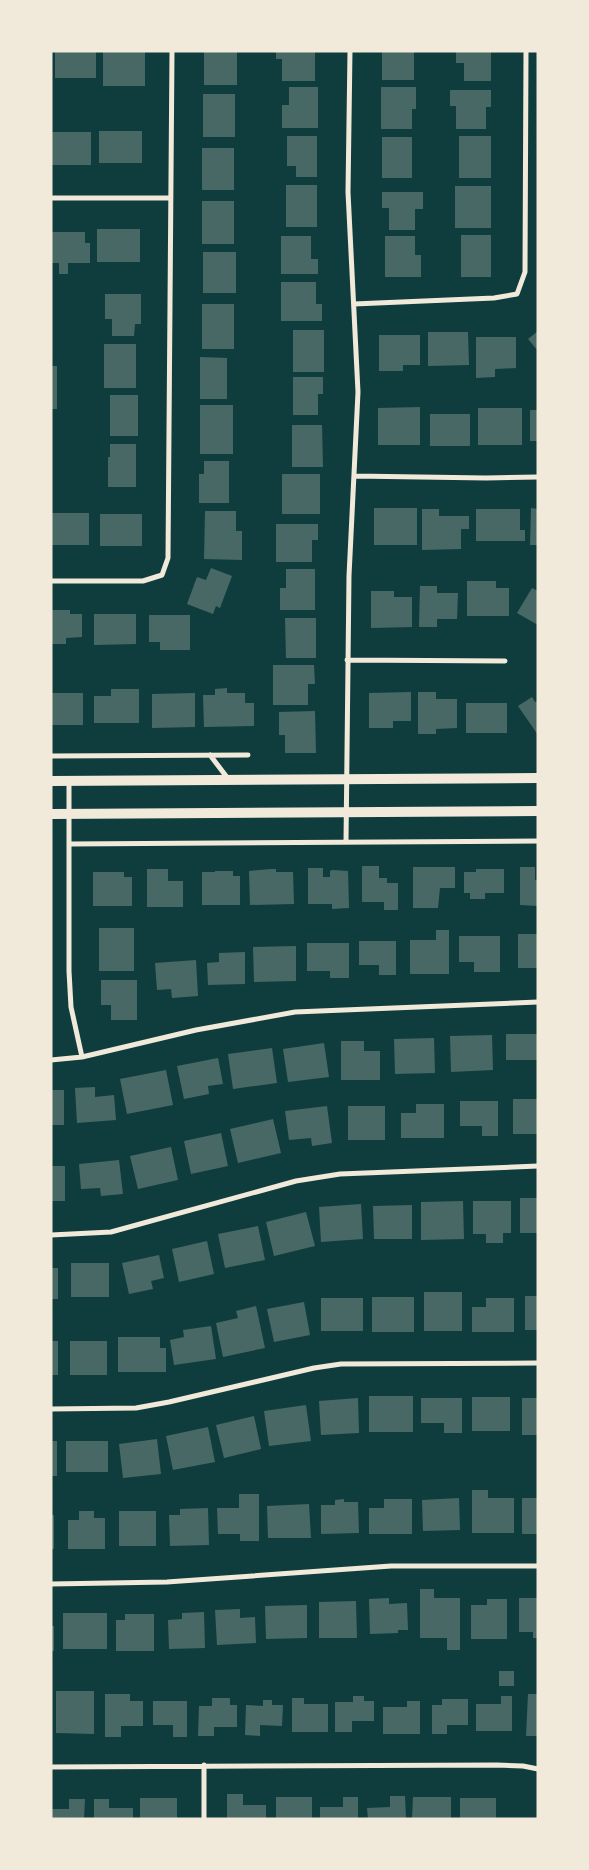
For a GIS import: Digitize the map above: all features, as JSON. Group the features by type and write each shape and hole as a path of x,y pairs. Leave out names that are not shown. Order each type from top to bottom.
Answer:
{"main road":[{"path":"51,781 538,778"},
{"path":"51,814 538,811"}],"street":[{"path":"51,581 144,581 162,575 168,558 172,51"},
{"path":"346,842 347,660 358,392 348,192 350,51"},
{"path":"354,304 494,298 516,294 525,272 526,51"},
{"path":"51,198 170,198"},
{"path":"354,476 538,477"},
{"path":"347,660 505,661"},
{"path":"210,755 229,780"},
{"path":"51,756 248,755"},
{"path":"69,781 69,971 71,1007 82,1057"},
{"path":"69,844 538,842"},
{"path":"51,1060 82,1057 196,1030 295,1012 538,1002"},
{"path":"51,1235 112,1232 296,1182 340,1174 538,1166"},
{"path":"51,1409 136,1408 314,1368 340,1364 538,1363"},
{"path":"51,1584 167,1582 382,1566 538,1566"},
{"path":"51,1767 497,1765 523,1766 538,1769"},
{"path":"204,1766 204,1819"}],"building":[{"path":"55,51 96,51 96,78 55,78"},
{"path":"103,51 145,51 145,86 103,86"},
{"path":"204,51 237,51 237,85 204,85"},
{"path":"276,51 315,51 315,81 282,81 282,59 276,59"},
{"path":"382,51 414,51 414,80 382,80"},
{"path":"456,51 491,51 491,81 464,81 464,63 456,63"},
{"path":"289,87 318,87 318,128 282,128 282,105 289,105"},
{"path":"381,87 416,87 416,109 412,109 412,129 381,129"},
{"path":"450,90 491,90 491,107 486,107 486,129 456,129 456,106 450,106"},
{"path":"203,94 235,94 235,137 203,137"},
{"path":"99,131 142,131 142,163 99,163"},
{"path":"51,132 91,132 91,165 51,165"},
{"path":"287,136 317,136 317,177 296,177 296,166 287,166"},
{"path":"459,136 491,136 491,178 459,178"},
{"path":"382,137 412,137 412,178 382,178"},
{"path":"202,148 234,148 234,190 202,190"},
{"path":"286,185 317,185 317,227 286,227"},
{"path":"455,186 491,186 491,228 455,228"},
{"path":"382,192 423,192 423,209 415,209 415,230 389,230 389,208 382,208"},
{"path":"202,201 234,201 234,244 202,244"},
{"path":"97,229 140,229 140,262 97,262"},
{"path":"51,232 85,232 85,243 90,243 90,263 68,263 68,274 59,274 59,263 51,263"},
{"path":"461,235 491,235 491,277 461,277"},
{"path":"281,236 311,236 311,259 318,259 318,274 281,274"},
{"path":"385,236 415,236 415,255 421,255 421,277 385,277"},
{"path":"203,252 236,252 236,293 203,293"},
{"path":"281,282 316,282 316,304 322,304 322,321 281,321"},
{"path":"105,294 141,294 141,324 135,324 134,336 112,336 112,319 105,319"},
{"path":"202,304 234,304 234,349 202,349"},
{"path":"293,330 324,330 324,372 293,372"},
{"path":"538,331 538,351 528,339"},
{"path":"428,332 468,332 469,365 428,366"},
{"path":"379,335 420,335 420,365 403,365 403,371 379,371"},
{"path":"476,337 516,337 516,368 495,369 495,377 476,378"},
{"path":"104,344 136,344 136,388 104,388"},
{"path":"200,357 227,358 227,399 200,399"},
{"path":"51,366 57,366 57,409 51,409"},
{"path":"293,377 323,377 323,394 318,394 318,415 293,415"},
{"path":"110,395 138,395 138,436 110,436"},
{"path":"200,405 233,405 233,454 200,454"},
{"path":"420,407 420,445 378,445 378,408"},
{"path":"478,408 522,408 522,445 478,445"},
{"path":"530,410 538,410 538,441 530,441"},
{"path":"430,414 470,414 470,446 430,446"},
{"path":"292,425 322,425 323,467 292,467"},
{"path":"110,444 136,444 136,487 108,487"},
{"path":"204,461 229,461 229,503 199,503 199,474 204,474"},
{"path":"282,474 320,474 320,514 282,514"},
{"path":"374,508 417,508 417,545 374,545"},
{"path":"531,508 538,509 538,545 530,545"},
{"path":"422,509 439,509 439,516 469,516 469,529 461,529 461,549 422,550"},
{"path":"476,509 520,509 520,530 525,530 525,541 476,541"},
{"path":"205,511 236,511 236,531 242,531 242,560 204,559"},
{"path":"51,513 89,513 89,545 51,545"},
{"path":"100,514 142,514 142,546 100,546"},
{"path":"276,524 318,524 318,540 312,540 312,562 276,562"},
{"path":"211,568 232,576 220,608 216,606 213,614 187,604 197,577 206,580"},
{"path":"286,569 315,569 315,610 280,610 280,588 286,588"},
{"path":"467,581 496,581 496,588 509,588 509,616 467,616"},
{"path":"420,586 437,586 437,593 458,593 457,619 437,619 437,627 419,627"},
{"path":"532,588 538,591 538,625 517,613"},
{"path":"371,591 394,591 394,597 412,597 412,627 371,628"},
{"path":"51,610 70,610 70,614 82,614 82,637 66,638 66,644 51,644"},
{"path":"94,614 136,614 136,644 94,645"},
{"path":"149,615 190,615 190,650 160,650 160,642 149,642"},
{"path":"285,618 316,618 316,658 286,658"},
{"path":"273,665 314,665 315,684 308,684 308,705 273,705"},
{"path":"227,688 227,693 245,693 245,703 254,703 254,726 204,727 203,695 215,695 215,689"},
{"path":"111,689 139,689 139,723 94,723 94,696 111,696"},
{"path":"411,692 411,721 393,721 393,728 369,728 369,693"},
{"path":"418,692 436,692 436,699 457,699 457,728 436,729 436,734 418,734"},
{"path":"51,693 83,693 83,725 51,725"},
{"path":"195,693 195,727 152,728 152,694"},
{"path":"532,697 535,702 538,701 538,735 518,706"},
{"path":"466,703 507,703 507,733 466,733"},
{"path":"315,711 316,753 285,753 285,735 279,735 279,712"},
{"path":"362,866 379,866 379,878 387,878 387,883 398,883 398,910 384,910 384,902 362,902"},
{"path":"413,867 455,867 455,888 440,888 438,908 413,908"},
{"path":"520,867 535,867 535,880 538,880 538,906 520,905"},
{"path":"308,868 323,868 323,877 330,877 330,871 332,870 348,871 349,908 332,909 332,904 308,904"},
{"path":"147,869 168,869 168,881 183,881 183,907 147,907"},
{"path":"276,869 276,872 293,872 294,904 250,905 249,871"},
{"path":"476,869 504,869 504,893 485,893 485,899 470,899 470,893 464,893 464,872 476,872"},
{"path":"233,871 233,876 240,876 240,905 202,905 202,872"},
{"path":"93,872 124,872 124,877 132,877 132,906 93,906"},
{"path":"99,928 134,928 134,971 99,971"},
{"path":"436,930 449,930 449,974 410,974 410,940 436,940"},
{"path":"518,934 538,934 538,968 518,968"},
{"path":"459,936 500,936 500,972 474,972 474,962 459,962"},
{"path":"359,941 396,941 396,975 379,975 379,965 359,965"},
{"path":"307,943 349,943 349,978 330,978 330,971 307,971"},
{"path":"296,946 296,981 254,982 253,947"},
{"path":"245,952 245,984 208,985 207,963 219,962 219,953"},
{"path":"196,960 198,996 172,998 171,989 157,990 155,963"},
{"path":"101,980 137,980 137,1020 111,1020 111,1005 101,1005"},
{"path":"506,1034 538,1034 538,1060 506,1060"},
{"path":"492,1035 493,1070 451,1072 450,1036"},
{"path":"434,1038 435,1073 395,1074 394,1039"},
{"path":"341,1041 364,1041 364,1051 380,1051 380,1080 341,1080"},
{"path":"324,1043 329,1077 288,1082 283,1049"},
{"path":"272,1048 277,1083 233,1089 228,1054"},
{"path":"218,1058 223,1084 208,1086 209,1094 184,1099 177,1066"},
{"path":"166,1070 173,1105 127,1114 120,1079"},
{"path":"95,1087 95,1097 114,1095 116,1120 77,1123 75,1088"},
{"path":"51,1090 64,1090 64,1125 51,1125"},
{"path":"513,1099 538,1099 538,1134 513,1134"},
{"path":"460,1101 498,1101 498,1136 482,1136 482,1126 460,1126"},
{"path":"416,1104 444,1104 444,1138 401,1138 401,1113 416,1113"},
{"path":"327,1106 332,1143 312,1146 311,1138 289,1140 285,1111"},
{"path":"348,1106 385,1106 385,1140 348,1140"},
{"path":"273,1119 281,1153 238,1163 230,1129"},
{"path":"221,1133 228,1166 191,1174 184,1141"},
{"path":"171,1147 178,1180 138,1189 130,1156"},
{"path":"119,1160 123,1194 101,1196 100,1188 81,1189 79,1164"},
{"path":"51,1166 65,1166 65,1201 51,1201"},
{"path":"520,1198 538,1198 538,1233 520,1233"},
{"path":"463,1201 464,1239 421,1240 421,1202"},
{"path":"473,1201 511,1201 511,1233 503,1233 503,1243 486,1243 486,1234 473,1234"},
{"path":"361,1204 363,1239 321,1242 319,1207"},
{"path":"412,1205 412,1239 374,1239 373,1206"},
{"path":"306,1212 315,1246 274,1256 266,1222"},
{"path":"258,1226 265,1260 225,1268 218,1234"},
{"path":"207,1241 214,1274 179,1282 172,1249"},
{"path":"159,1255 164,1278 151,1281 153,1289 129,1294 122,1263"},
{"path":"71,1263 109,1263 109,1297 71,1297"},
{"path":"51,1268 58,1268 58,1299 51,1299"},
{"path":"424,1292 462,1292 462,1331 424,1331"},
{"path":"525,1296 538,1296 538,1330 525,1330"},
{"path":"372,1297 414,1297 414,1332 372,1332"},
{"path":"321,1298 363,1298 363,1331 321,1331"},
{"path":"486,1298 514,1298 514,1332 472,1332 472,1307 486,1307"},
{"path":"304,1302 310,1335 274,1342 267,1309"},
{"path":"256,1306 265,1348 223,1357 216,1323 238,1318 236,1311"},
{"path":"211,1326 216,1359 174,1365 170,1340 184,1337 183,1330"},
{"path":"118,1337 160,1337 160,1348 166,1348 166,1372 118,1372"},
{"path":"51,1341 58,1341 58,1375 51,1375"},
{"path":"70,1341 107,1341 107,1375 70,1375"},
{"path":"369,1396 413,1396 413,1432 369,1432"},
{"path":"472,1397 510,1397 510,1431 472,1431"},
{"path":"358,1398 359,1433 321,1435 319,1401"},
{"path":"421,1398 462,1398 462,1433 444,1433 444,1423 421,1423"},
{"path":"522,1398 538,1398 538,1435 522,1435"},
{"path":"306,1405 311,1441 269,1446 264,1411"},
{"path":"254,1416 261,1449 224,1458 216,1425"},
{"path":"208,1427 215,1462 173,1470 166,1436"},
{"path":"157,1439 161,1474 123,1478 119,1444"},
{"path":"51,1441 57,1441 57,1476 51,1476"},
{"path":"66,1441 108,1441 108,1472 66,1472"},
{"path":"472,1490 488,1490 488,1498 514,1498 514,1533 472,1533"},
{"path":"239,1494 259,1494 259,1541 240,1541 240,1534 218,1534 217,1508 239,1508"},
{"path":"459,1498 460,1530 423,1531 422,1500"},
{"path":"522,1498 538,1498 538,1534 522,1534"},
{"path":"344,1499 344,1502 358,1502 359,1533 321,1534 321,1505 335,1505 335,1500"},
{"path":"384,1499 412,1499 412,1534 369,1534 369,1508 384,1508"},
{"path":"309,1504 311,1538 268,1538 267,1506"},
{"path":"208,1508 209,1545 170,1546 169,1515 180,1515 180,1509"},
{"path":"79,1511 94,1511 94,1518 105,1518 105,1549 68,1549 68,1520 79,1520"},
{"path":"119,1511 156,1511 156,1546 119,1546"},
{"path":"51,1515 54,1515 54,1549 51,1549"},
{"path":"420,1589 434,1589 434,1598 460,1598 460,1650 447,1650 447,1638 420,1638"},
{"path":"389,1598 389,1604 407,1603 408,1630 398,1630 398,1633 370,1634 369,1599"},
{"path":"519,1598 538,1598 538,1638 533,1638 533,1632 519,1632"},
{"path":"487,1599 507,1599 507,1639 471,1639 471,1605 487,1605"},
{"path":"356,1601 357,1638 319,1638 319,1602"},
{"path":"307,1605 307,1638 266,1639 265,1606"},
{"path":"240,1609 240,1618 255,1617 256,1643 217,1645 215,1610"},
{"path":"204,1612 205,1648 169,1649 168,1620 182,1619 182,1613"},
{"path":"63,1613 107,1613 107,1649 63,1649"},
{"path":"125,1614 154,1614 154,1651 116,1651 116,1620 125,1620"},
{"path":"51,1626 54,1626 54,1651 51,1651"},
{"path":"499,1671 514,1671 514,1686 499,1686"},
{"path":"56,1691 94,1691 94,1734 56,1733"},
{"path":"105,1694 130,1694 130,1701 143,1701 143,1726 121,1726 121,1737 105,1737"},
{"path":"528,1694 538,1694 538,1736 526,1736"},
{"path":"353,1696 364,1696 364,1701 374,1701 374,1721 352,1721 352,1732 335,1732 335,1702 353,1702"},
{"path":"501,1696 512,1696 512,1731 476,1731 476,1704 501,1704"},
{"path":"212,1698 230,1698 230,1705 237,1705 237,1727 214,1727 214,1736 198,1736 199,1706 212,1706"},
{"path":"292,1698 304,1698 304,1704 328,1704 328,1732 292,1732"},
{"path":"442,1699 468,1699 468,1725 447,1725 447,1734 432,1734 432,1705 442,1705"},
{"path":"263,1700 272,1700 272,1705 283,1705 282,1726 260,1725 260,1736 245,1735 246,1705 263,1706"},
{"path":"153,1701 187,1701 187,1737 173,1737 173,1725 153,1725"},
{"path":"407,1701 420,1701 420,1734 383,1734 383,1707 407,1707"},
{"path":"227,1794 243,1794 243,1805 266,1805 266,1819 227,1819"},
{"path":"390,1796 405,1796 406,1819 368,1819 367,1808 390,1807"},
{"path":"276,1797 312,1797 312,1819 276,1819"},
{"path":"343,1797 358,1797 358,1819 320,1819 320,1807 343,1807"},
{"path":"413,1797 451,1797 451,1819 412,1819"},
{"path":"140,1798 177,1798 177,1819 140,1819"},
{"path":"460,1798 496,1798 496,1819 460,1819"},
{"path":"69,1799 85,1799 84,1819 51,1819 51,1809 69,1809"},
{"path":"94,1799 109,1799 109,1808 133,1808 133,1819 94,1819"}]}
